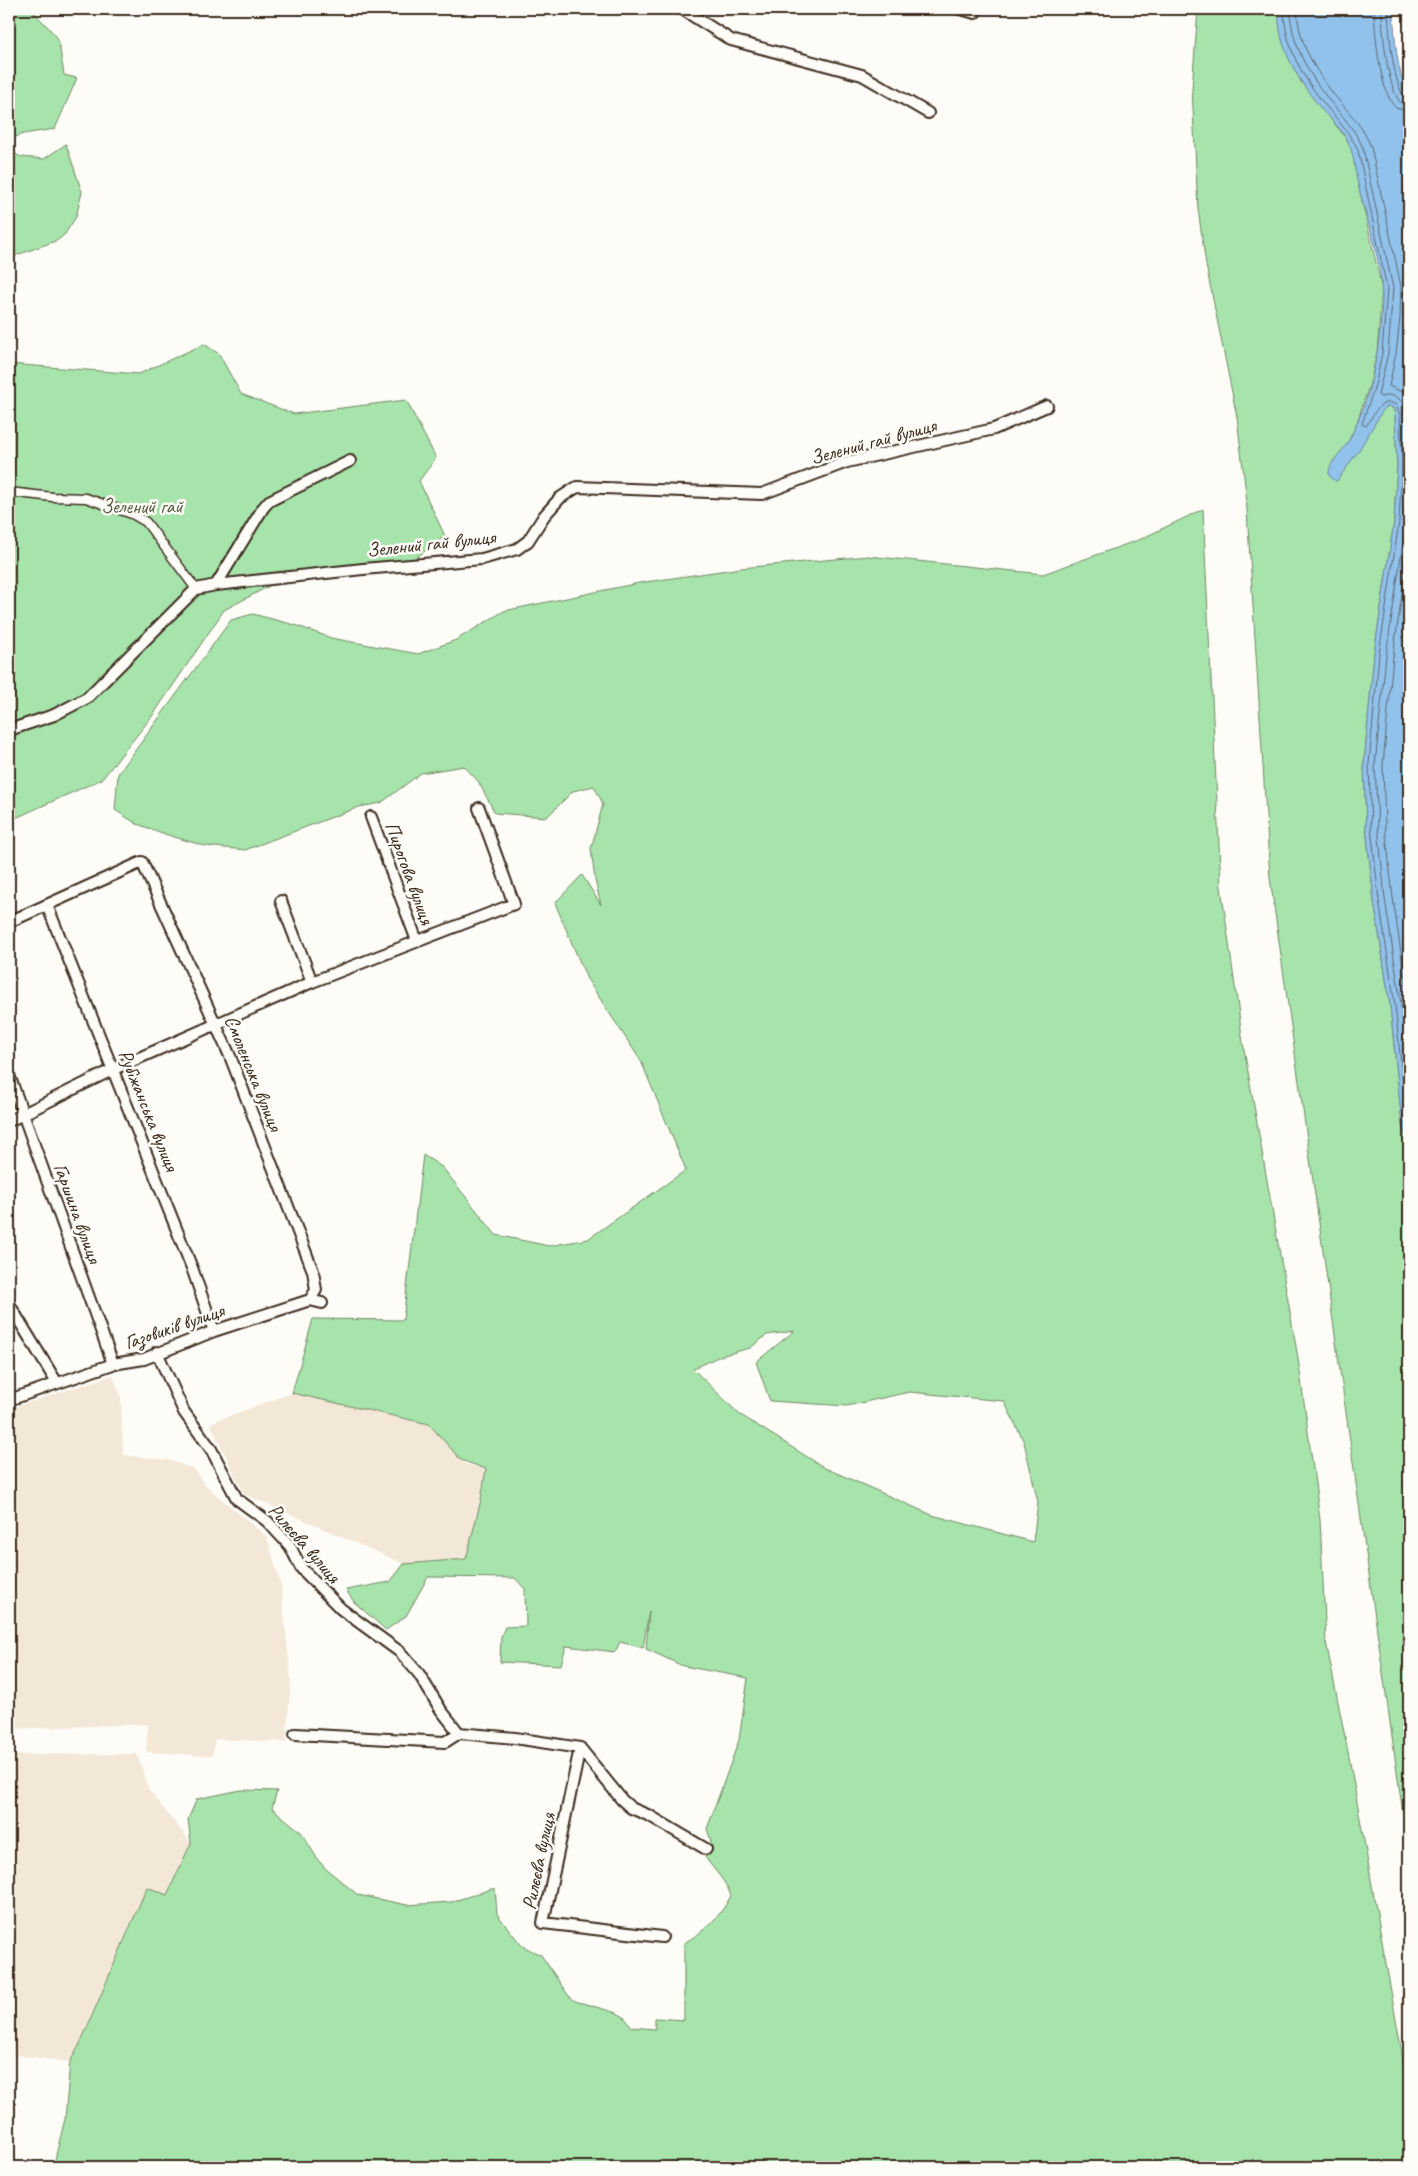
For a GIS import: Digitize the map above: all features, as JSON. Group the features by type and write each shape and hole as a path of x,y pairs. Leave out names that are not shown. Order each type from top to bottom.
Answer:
{"street":[{"path":"682,9 731,40 862,75 928,113"},
{"path":"960,9 975,13"},
{"name":"Зелений гай вулиця","path":"196,589 216,585 363,569 482,559 517,549 528,541 544,516 560,498 577,487 762,494 847,462 994,429 1047,406"},
{"path":"216,585 269,501 350,461"},
{"path":"9,492 52,497 86,498 132,514 146,522 196,589 87,698 54,715 9,730"},
{"name":"Пирогова вулиця","path":"9,1121 114,1069 312,982 514,904 479,808"},
{"name":"Пирогова вулиця","path":"370,817 417,941"},
{"name":"Смоленська вулиця","path":"47,904 142,862 217,1025 313,1271 316,1290 310,1300"},
{"path":"281,901 312,982"},
{"path":"9,922 47,904"},
{"name":"Рубіжанська вулиця","path":"47,904 192,1268 214,1331"},
{"name":"Гаршина вулиця","path":"9,1075 113,1364"},
{"path":"310,1300 322,1303"},
{"name":"Газовиків вулиця","path":"9,1400 113,1364 144,1359 157,1352 214,1331 310,1300"},
{"path":"9,1304 57,1383"},
{"name":"Рилєєва вулиця","path":"157,1352 184,1412 211,1448 237,1499 267,1521 290,1546 301,1568 341,1609 400,1652 419,1674 441,1710 459,1733"},
{"path":"295,1734 445,1742 459,1733 516,1738 580,1748 622,1800 631,1808 650,1816 706,1849"},
{"name":"Рилєєва вулиця","path":"580,1748 543,1923 662,1937"}],"shaded area":[{"path":"113,1375 121,1398 123,1455 168,1460 194,1469 205,1485 267,1537 281,1586 291,1679 286,1742 215,1739 212,1756 146,1752 148,1724 9,1729 9,1409"},
{"path":"292,1393 429,1424 465,1464 486,1469 467,1559 404,1564 244,1494 210,1423"},
{"path":"137,1754 149,1790 191,1843 167,1895 147,1887 80,2044 70,2062 9,2054 9,1755"}],"green space":[{"path":"9,9 31,9 56,36 59,43 64,75 77,78 55,129 23,134 13,138 10,151 21,157 44,159 66,144 82,192 76,217 65,234 58,240 9,258"},
{"path":"1198,9 1279,9 1282,40 1301,82 1346,138 1353,152 1357,179 1382,289 1377,352 1371,380 1356,425 1347,445 1332,463 1370,429 1383,409 1388,406 1393,408 1395,415 1397,466 1394,522 1374,654 1364,764 1366,827 1374,901 1390,1005 1402,1124 1409,1150 1409,1856 1270,878 1246,494 1237,417 1206,265 1198,209 1192,88"},
{"name":"Зелений гай","path":"204,344 219,354 241,394 294,414 406,400 436,458 419,481 445,536 410,562 292,574 224,610 153,715 102,779 9,821 9,364 139,374"},
{"path":"1203,509 1221,887 1243,1043 1298,1358 1320,1520 1326,1642 1349,1757 1402,2053 1409,2131 1409,2167 53,2167 65,2119 70,2062 80,2044 147,1887 167,1895 191,1843 188,1819 197,1799 241,1790 277,1791 272,1808 301,1832 318,1860 326,1869 358,1895 407,1905 451,1902 495,1888 497,1914 522,1946 541,1955 568,1995 575,2001 617,2013 624,2017 632,2027 655,2029 655,2018 684,2020 684,1943 699,1934 711,1923 722,1911 731,1896 723,1880 705,1857 711,1841 707,1829 739,1740 748,1678 683,1666 646,1649 649,1611 643,1648 620,1642 615,1652 566,1646 561,1665 500,1662 501,1636 505,1627 526,1626 525,1589 515,1578 428,1577 406,1616 386,1630 354,1602 346,1590 390,1582 404,1564 466,1559 481,1500 486,1469 461,1460 429,1424 292,1393 313,1319 403,1320 423,1155 442,1167 496,1235 549,1246 588,1239 686,1170 641,1061 587,979 555,903 582,875 601,905 595,880 591,849 603,804 594,786 573,791 547,817 495,813 478,781 464,766 421,773 381,803 359,807 245,850 205,846 137,824 115,810 118,774 231,620 253,614 295,625 331,638 418,654 456,640 504,611 639,583 741,568 868,556 1043,574 1141,539","holes":["794,1331 756,1362 770,1401 847,1406 909,1392 1004,1401 1024,1442 1038,1502 1033,1542 932,1515 825,1468 739,1414 693,1369 720,1356 750,1348 767,1335"]}],"water":[{"path":"1279,9 1393,9 1401,76 1409,97 1409,1150 1402,1124 1390,1005 1374,901 1366,827 1364,764 1374,654 1394,522 1397,466 1395,415 1393,408 1388,406 1383,410 1359,450 1337,481 1331,478 1329,474 1329,469 1347,443 1360,417 1370,385 1379,336 1382,287 1377,256 1349,145 1342,132 1306,89 1291,64 1281,37"}]}
